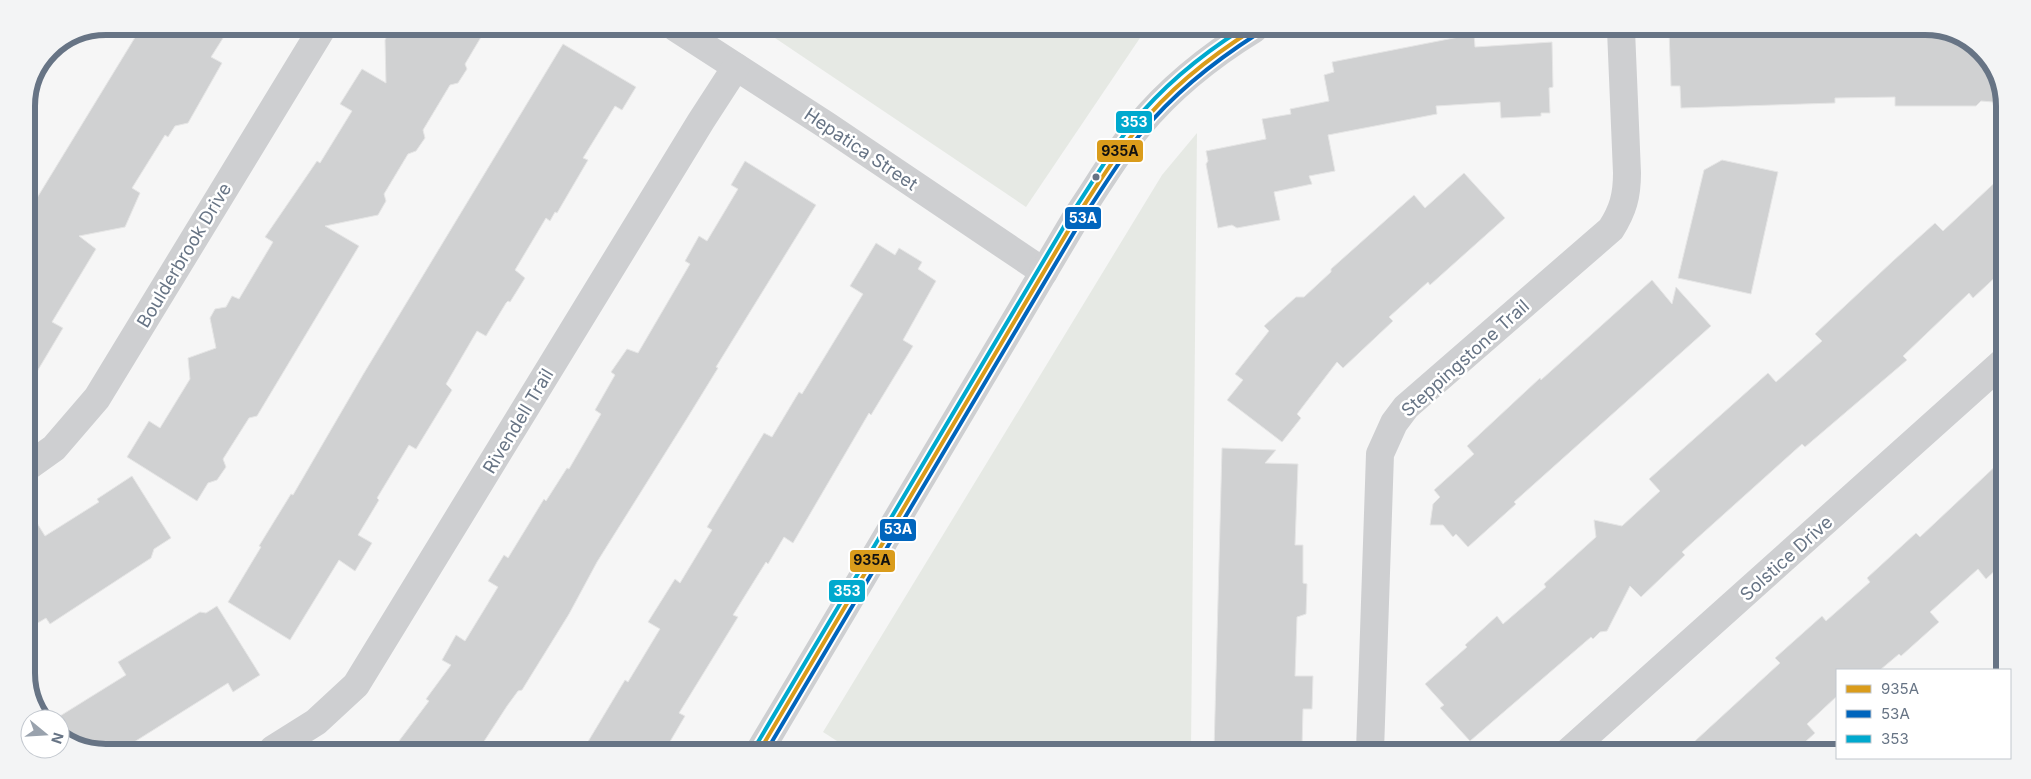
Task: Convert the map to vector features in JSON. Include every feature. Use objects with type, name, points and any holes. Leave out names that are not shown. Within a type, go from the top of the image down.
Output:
[{"type":"street","name":"Boulderbrook Drive","points":[[35,462],[54,448],[97,398],[318,35]]},
{"type":"street","name":"Hepatica Street","points":[[687,35],[1044,272]]},
{"type":"street","points":[[764,744],[1077,216],[1137,128],[1160,102],[1202,64],[1245,35]]},
{"type":"street","name":"Steppingstone Trail","points":[[1370,744],[1380,454],[1394,423],[1406,407],[1611,229],[1622,212],[1627,194],[1627,173],[1621,35]]},
{"type":"street","name":"Rivendell Trail","points":[[282,744],[316,722],[356,685],[736,67]]},
{"type":"street","name":"Solstice Drive","points":[[1577,744],[1996,368]]},
{"type":"shaded area","points":[[770,35],[1142,35],[1026,207]]},
{"type":"shaded area","points":[[1197,133],[1191,744],[842,744],[823,732],[1162,175]]},
{"type":"building","points":[[137,35],[225,35],[211,57],[222,63],[188,123],[175,126],[168,137],[165,135],[132,188],[140,193],[125,227],[79,236],[96,249],[52,322],[63,328],[35,375],[35,201]]},
{"type":"building","points":[[388,35],[482,35],[465,64],[467,69],[458,83],[450,85],[423,130],[425,138],[416,151],[408,154],[384,194],[386,201],[378,215],[325,226],[359,246],[257,416],[249,418],[223,459],[226,467],[217,480],[208,483],[197,501],[127,457],[149,421],[160,428],[190,379],[188,358],[216,348],[210,318],[215,309],[226,307],[232,296],[239,299],[273,242],[265,237],[317,161],[320,163],[352,111],[340,104],[362,69],[386,83],[385,40]]},
{"type":"building","points":[[1469,35],[1474,35],[1475,47],[1552,42],[1553,87],[1549,88],[1550,113],[1541,113],[1541,116],[1501,118],[1500,102],[1436,106],[1437,114],[1328,135],[1335,171],[1309,176],[1312,184],[1274,192],[1280,220],[1237,228],[1232,225],[1218,228],[1206,164],[1208,161],[1206,151],[1266,139],[1262,119],[1291,114],[1290,109],[1329,101],[1324,75],[1334,72],[1332,62]]},
{"type":"building","points":[[1669,35],[1925,35],[1939,36],[1956,42],[1975,56],[1987,70],[1994,88],[1996,102],[1981,101],[1976,106],[1895,106],[1895,97],[1835,98],[1835,103],[1681,108],[1680,86],[1671,86]]},
{"type":"building","points":[[563,44],[636,87],[622,110],[615,106],[583,158],[588,160],[557,213],[555,212],[550,221],[546,218],[515,270],[525,278],[510,302],[506,303],[486,336],[477,331],[446,384],[452,390],[416,449],[409,445],[377,498],[379,500],[358,535],[372,543],[355,571],[339,560],[290,640],[228,602],[261,547],[259,546],[291,494],[293,495],[364,373]]},
{"type":"building","points":[[1722,160],[1778,172],[1751,294],[1678,278],[1704,170]]},
{"type":"building","points":[[745,161],[816,205],[716,367],[718,368],[597,562],[569,614],[522,690],[518,691],[482,744],[397,744],[429,701],[426,699],[451,665],[442,660],[456,635],[465,641],[498,587],[488,581],[504,555],[508,558],[544,499],[546,501],[567,468],[569,469],[601,414],[595,410],[615,375],[611,372],[627,349],[638,353],[690,264],[685,261],[699,236],[707,241],[738,189],[731,185]]},
{"type":"building","points":[[1464,173],[1505,218],[1430,285],[1428,282],[1389,317],[1393,321],[1343,368],[1337,362],[1297,414],[1301,418],[1282,442],[1227,400],[1243,380],[1235,374],[1269,331],[1264,326],[1296,297],[1304,297],[1331,272],[1331,269],[1414,195],[1425,208]]},
{"type":"building","points":[[1996,181],[1996,277],[1973,298],[1969,293],[1903,356],[1907,360],[1805,447],[1802,444],[1694,541],[1682,552],[1685,555],[1641,597],[1630,586],[1607,631],[1600,632],[1593,639],[1591,637],[1470,741],[1440,708],[1444,705],[1425,684],[1467,647],[1465,645],[1497,616],[1503,624],[1546,587],[1544,584],[1596,537],[1594,520],[1622,526],[1660,491],[1649,479],[1768,373],[1776,382],[1822,341],[1815,334],[1935,223],[1943,231]]},
{"type":"building","points":[[876,243],[895,255],[899,248],[922,262],[918,269],[936,281],[903,340],[913,346],[871,415],[869,413],[793,543],[784,537],[733,615],[738,617],[679,713],[685,716],[669,744],[587,744],[625,680],[628,682],[660,629],[648,622],[675,579],[680,583],[712,530],[707,527],[764,433],[772,437],[799,392],[802,394],[863,294],[850,286]]},
{"type":"building","points":[[1652,280],[1672,304],[1676,287],[1711,326],[1514,502],[1516,504],[1468,547],[1456,534],[1453,537],[1443,525],[1430,525],[1433,504],[1440,497],[1434,490],[1474,454],[1467,446],[1540,378],[1541,380]]},
{"type":"building","points":[[1222,448],[1276,450],[1265,463],[1298,464],[1295,545],[1303,545],[1303,583],[1307,584],[1306,614],[1297,617],[1295,676],[1313,676],[1312,709],[1303,709],[1302,744],[1214,744]]},
{"type":"building","points":[[1996,466],[1996,570],[1986,579],[1978,569],[1930,612],[1939,622],[1901,656],[1899,654],[1881,669],[1836,669],[1836,697],[1807,724],[1815,733],[1803,744],[1692,744],[1780,663],[1775,658],[1822,616],[1826,621],[1870,582],[1867,578],[1916,533],[1920,537]]},
{"type":"building","points":[[132,476],[171,538],[154,549],[151,558],[50,624],[46,618],[35,625],[35,520],[45,536],[99,502],[97,499]]},
{"type":"building","points":[[217,606],[260,675],[233,692],[228,683],[131,744],[92,743],[70,734],[70,710],[126,675],[118,662],[200,612],[206,613]]},
{"type":"transit line","name":"353","points":[[757,744],[1072,213],[1109,157],[1132,124],[1156,97],[1197,60],[1233,35]]},
{"type":"transit line","name":"935A","points":[[764,744],[1077,216],[1114,160],[1150,113],[1177,86],[1222,50],[1245,35]]},
{"type":"transit line","name":"53A","points":[[771,744],[1082,219],[1119,163],[1135,141],[1168,103],[1211,66],[1256,35]]}]
